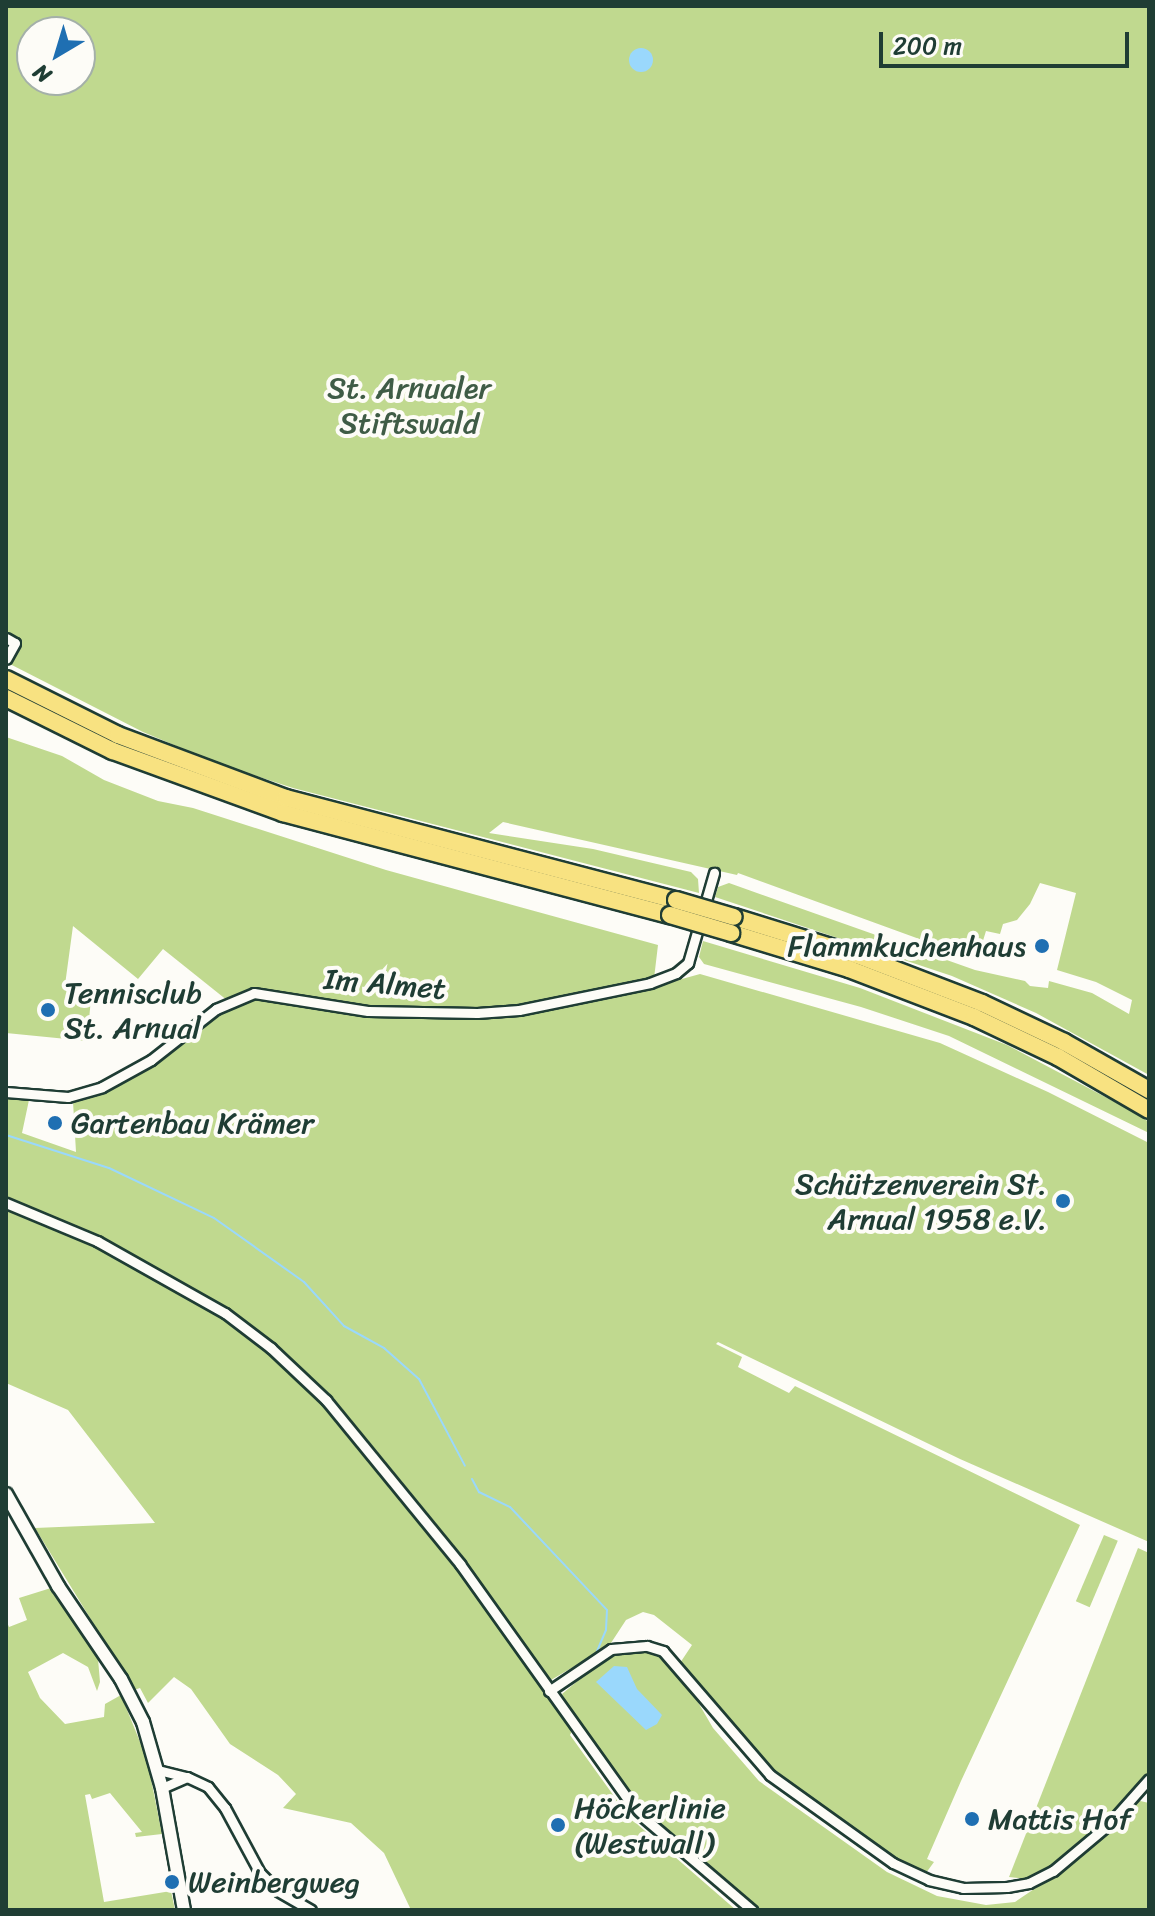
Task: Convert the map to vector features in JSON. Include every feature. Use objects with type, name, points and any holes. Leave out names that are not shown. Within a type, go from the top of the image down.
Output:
[{"type":"highway","points":[[6,679],[118,735],[271,793],[732,925],[857,955],[968,997],[1064,1042],[1149,1090]]},
{"type":"highway","points":[[6,698],[113,751],[260,806],[410,849],[673,908]]},
{"type":"highway","points":[[732,925],[974,1017],[1058,1057],[1149,1110]]},
{"type":"street","points":[[6,638],[15,643],[6,659]]},
{"type":"street","name":"Im Almet","points":[[6,1092],[68,1097],[102,1087],[151,1060],[216,1009],[254,993],[368,1011],[477,1013],[519,1010],[650,983],[676,973],[688,963],[714,873]]},
{"type":"street","points":[[6,1203],[132,1259],[225,1313],[271,1348],[326,1400],[460,1564],[636,1811],[752,1910]]},
{"type":"street","points":[[6,1494],[58,1586],[121,1679],[143,1722],[162,1788],[184,1910]]},
{"type":"street","points":[[549,1691],[611,1649],[647,1646],[663,1651],[770,1775],[893,1863],[929,1880],[963,1888],[1029,1883],[1053,1871],[1109,1824],[1149,1779]]},
{"type":"street","points":[[158,1770],[187,1777],[217,1797],[260,1873],[278,1891],[311,1910]]},
{"type":"street","points":[[162,1788],[187,1777]]},
{"type":"green space","name":"St. Arnualer Stiftswald","points":[[6,6],[1149,6],[1149,1075],[1036,1013],[952,976],[715,897],[718,887],[729,883],[975,970],[1025,981],[1030,986],[1048,988],[1049,981],[1092,993],[1129,1014],[1132,1000],[1096,982],[1057,970],[1076,893],[1040,883],[1030,904],[1017,920],[1003,924],[1000,934],[986,931],[977,960],[738,873],[503,822],[489,833],[593,849],[691,872],[698,879],[699,893],[293,788],[217,763],[143,732],[6,662]]},
{"type":"green space","points":[[6,737],[62,756],[104,780],[158,801],[193,808],[386,870],[658,945],[653,987],[700,974],[940,1043],[1048,1092],[1149,1143],[1149,1542],[960,1459],[718,1342],[716,1344],[742,1357],[738,1367],[789,1393],[795,1386],[1080,1525],[961,1781],[927,1859],[934,1862],[926,1873],[908,1867],[766,1767],[680,1663],[692,1645],[654,1615],[643,1612],[626,1620],[609,1646],[551,1680],[437,1525],[370,1443],[330,1395],[274,1343],[229,1309],[122,1248],[6,1196],[6,1095],[29,1100],[22,1133],[76,1152],[73,1102],[130,1078],[217,1012],[233,1005],[163,949],[138,979],[73,926],[65,985],[92,988],[87,1041],[6,1033]]},
{"type":"green space","points":[[703,941],[860,988],[1007,1045],[1149,1122],[1149,1133],[949,1036],[861,1007],[704,964],[699,957]]},
{"type":"green space","points":[[6,1209],[110,1254],[222,1318],[267,1351],[323,1403],[463,1577],[573,1729],[570,1735],[629,1817],[736,1910],[411,1910],[384,1853],[351,1823],[283,1808],[296,1794],[278,1775],[230,1744],[191,1689],[174,1677],[148,1703],[140,1688],[134,1690],[35,1528],[155,1523],[68,1410],[6,1383]]},
{"type":"green space","points":[[1104,1535],[1118,1541],[1090,1607],[1076,1601]]},
{"type":"green space","points":[[1138,1548],[1149,1553],[1149,1775],[1064,1861],[1028,1879],[1009,1877]]},
{"type":"green space","points":[[51,1588],[98,1659],[100,1682],[97,1691],[88,1667],[63,1653],[28,1672],[40,1698],[65,1724],[104,1717],[105,1704],[121,1695],[147,1759],[162,1834],[136,1837],[135,1833],[142,1832],[110,1793],[92,1799],[90,1794],[85,1795],[104,1902],[171,1891],[175,1910],[6,1910],[6,1620],[9,1627],[27,1620],[19,1598]]},
{"type":"green space","points":[[641,1649],[665,1657],[684,1678],[713,1728],[759,1781],[887,1872],[937,1896],[986,1905],[1015,1902],[1068,1866],[1136,1800],[1149,1803],[1149,1910],[758,1910],[643,1809],[575,1720],[562,1694],[600,1662],[620,1651]]},
{"type":"water","points":[[641,48],[650,51],[653,60],[650,69],[641,72],[632,69],[629,60],[632,51]]},
{"type":"water","points":[[614,1666],[627,1667],[637,1689],[662,1715],[657,1724],[646,1730],[596,1682]]},
{"type":"waterway","points":[[6,1135],[109,1168],[214,1218],[304,1282],[344,1326],[384,1348],[419,1379],[465,1466]]},
{"type":"waterway","points":[[472,1479],[479,1492],[510,1507],[607,1610],[606,1630],[597,1651]]},
{"type":"place","name":"Flammkuchenhaus","points":[[1042,946]]},
{"type":"place","name":"Tennisclub St. Arnual","points":[[48,1010]]},
{"type":"place","name":"Gartenbau Krämer","points":[[55,1123]]},
{"type":"place","name":"Schützenverein St. Arnual 1958 e.V.","points":[[1063,1201]]},
{"type":"place","name":"Mattis Hof","points":[[972,1819]]},
{"type":"place","name":"Höckerlinie (Westwall)","points":[[558,1825]]},
{"type":"place","name":"Weinbergweg","points":[[172,1882]]}]
